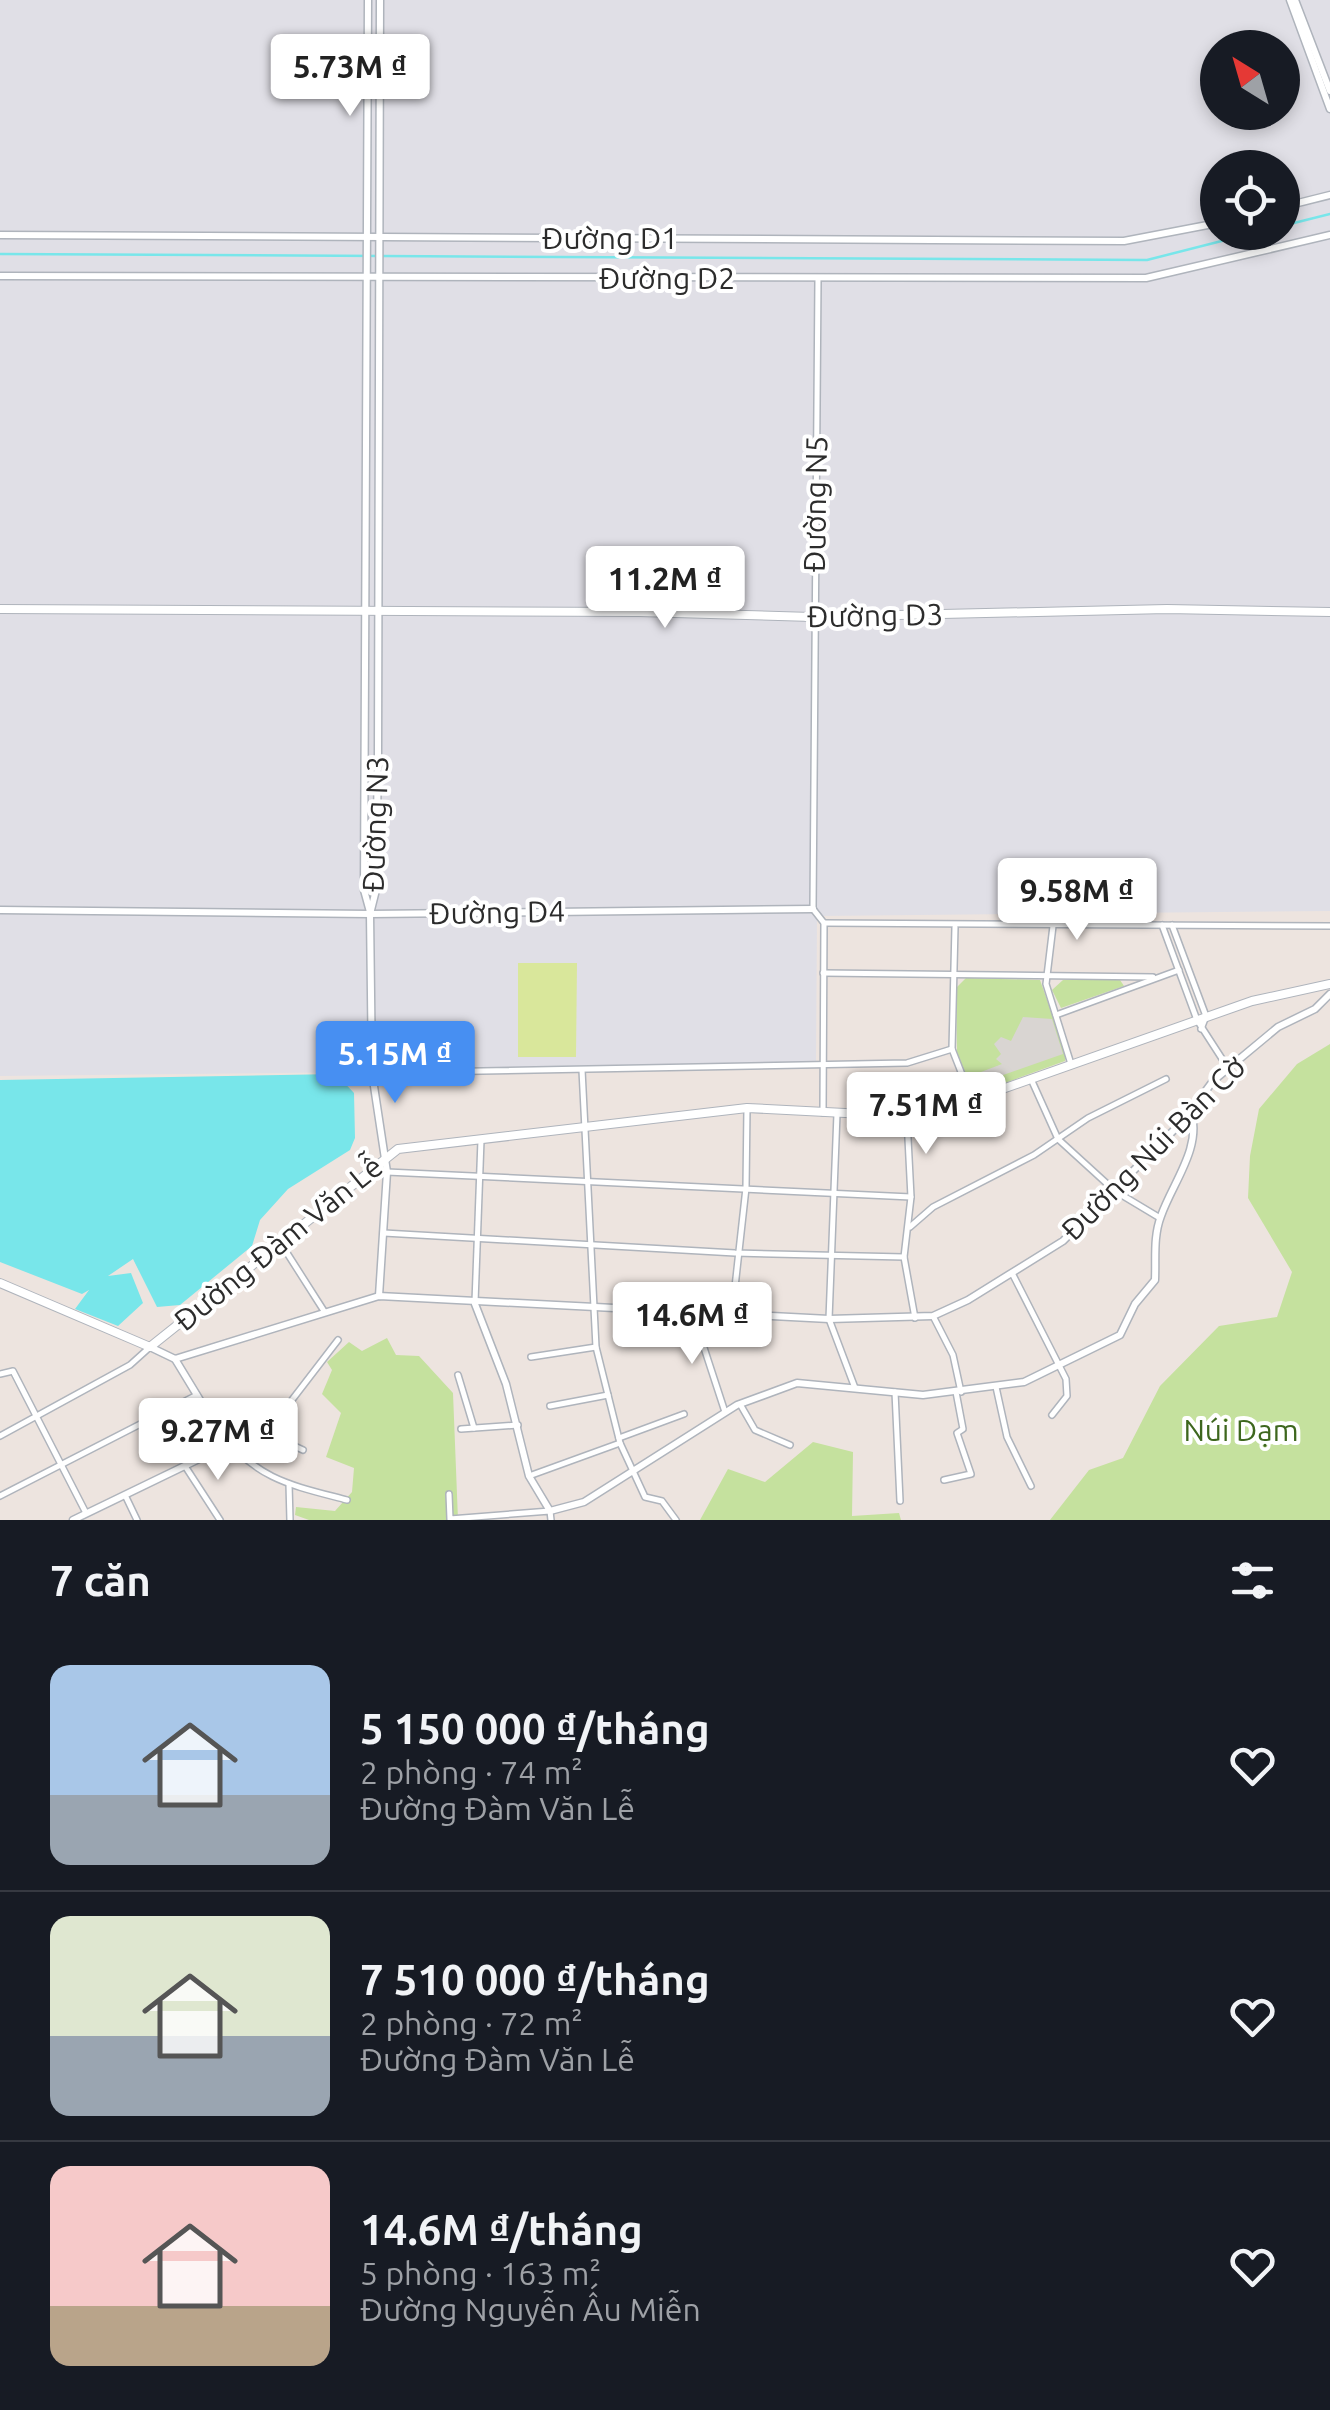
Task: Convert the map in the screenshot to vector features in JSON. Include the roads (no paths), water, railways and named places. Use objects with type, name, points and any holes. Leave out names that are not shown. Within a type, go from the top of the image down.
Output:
[{"type":"main road","name":"Đường D3","points":[[0,609],[812,617],[1167,609],[1330,612]]},
{"type":"main road","name":"Đường Đàm Văn Lễ","points":[[0,1282],[150,1348],[398,1149],[747,1108],[907,1118],[972,1102],[1202,1018],[1330,984]]},
{"type":"street","name":"Đường N3","points":[[368,0],[378,612],[376,890],[370,914]]},
{"type":"street","name":"Đường N3","points":[[372,242],[380,0]]},
{"type":"street","points":[[1292,0],[1330,91]]},
{"type":"street","points":[[1292,0],[1330,109]]},
{"type":"street","points":[[368,56],[380,56]]},
{"type":"street","points":[[1300,202],[1330,195]]},
{"type":"street","name":"Đường D1","points":[[0,235],[372,242],[1124,241],[1200,226]]},
{"type":"street","name":"Đường D2","points":[[0,276],[1146,278],[1330,235]]},
{"type":"street","name":"Đường N3","points":[[370,914],[364,890],[365,445],[372,274]]},
{"type":"street","name":"Đường N5","points":[[813,909],[812,617],[818,279]]},
{"type":"street","points":[[365,445],[377,445]]},
{"type":"street","points":[[813,909],[824,923],[823,1112]]},
{"type":"street","name":"Đường D4","points":[[0,910],[370,914],[813,909]]},
{"type":"street","points":[[370,914],[372,1072],[387,1172],[379,1296]]},
{"type":"street","points":[[824,923],[1330,926]]},
{"type":"street","points":[[1162,925],[1202,1018]]},
{"type":"street","points":[[1172,925],[1202,1018],[1202,1029],[1228,1068]]},
{"type":"street","points":[[955,926],[952,1049],[972,1102]]},
{"type":"street","points":[[1052,926],[1048,977],[1072,1065]]},
{"type":"street","points":[[1056,1015],[1179,970]]},
{"type":"street","points":[[824,973],[1153,978]]},
{"type":"street","name":"Đường Núi Bàn Cờ","points":[[174,1360],[379,1296],[829,1320],[933,1316],[1063,1241],[1191,1112],[1228,1068],[1278,1026],[1316,1008],[1330,994]]},
{"type":"street","points":[[372,1072],[908,1063],[952,1049]]},
{"type":"street","points":[[582,1070],[596,1348],[619,1440],[636,1469],[644,1497],[662,1500],[676,1520]]},
{"type":"street","points":[[910,1227],[933,1207],[1166,1078]]},
{"type":"street","points":[[1031,1079],[1058,1139],[1115,1190],[1160,1218]]},
{"type":"street","points":[[732,1314],[746,1188],[747,1108]]},
{"type":"street","points":[[448,1494],[450,1519],[551,1516],[584,1502],[724,1412],[797,1383],[895,1392],[958,1392],[996,1387],[1060,1368],[1120,1335],[1135,1304],[1155,1280],[1160,1218],[1190,1152],[1196,1128],[1191,1112]]},
{"type":"street","points":[[838,1114],[838,1193],[829,1320],[855,1388]]},
{"type":"street","points":[[907,1118],[911,1197],[904,1257],[916,1318]]},
{"type":"street","points":[[481,1140],[475,1304],[518,1425],[529,1476],[551,1516]]},
{"type":"street","points":[[387,1172],[479,1180],[911,1197]]},
{"type":"street","points":[[384,1233],[736,1253],[904,1257]]},
{"type":"street","points":[[279,1241],[324,1311]]},
{"type":"street","points":[[1012,1273],[1060,1368],[1068,1396],[1052,1415]]},
{"type":"street","points":[[692,1312],[724,1412]]},
{"type":"street","points":[[933,1316],[953,1355],[963,1430],[957,1432],[971,1474],[944,1480]]},
{"type":"street","points":[[227,1442],[285,1408],[338,1340]]},
{"type":"street","points":[[0,1436],[130,1364],[150,1348],[174,1360],[227,1442],[266,1477],[347,1500]]},
{"type":"street","points":[[531,1356],[596,1348]]},
{"type":"street","points":[[0,1374],[13,1371],[38,1415],[62,1465],[80,1517],[210,1453],[220,1433]]},
{"type":"street","points":[[458,1375],[474,1428]]},
{"type":"street","points":[[996,1387],[1007,1437],[1031,1486]]},
{"type":"street","points":[[895,1392],[900,1501]]},
{"type":"street","points":[[0,1496],[198,1395]]},
{"type":"street","points":[[550,1406],[608,1395]]},
{"type":"street","points":[[740,1404],[755,1430],[790,1445]]},
{"type":"street","points":[[529,1476],[684,1414]]},
{"type":"street","points":[[264,1422],[277,1438],[303,1450]]},
{"type":"street","points":[[461,1429],[518,1425]]},
{"type":"street","points":[[185,1466],[220,1520]]},
{"type":"street","points":[[289,1484],[290,1520]]},
{"type":"street","points":[[125,1495],[137,1520]]},
{"type":"water","points":[[336,1074],[354,1093],[355,1138],[350,1150],[288,1189],[260,1220],[252,1246],[180,1305],[157,1307],[133,1259],[108,1276],[131,1273],[143,1303],[118,1326],[75,1309],[89,1290],[82,1294],[0,1262],[0,1080]]},
{"type":"waterway","points":[[1300,222],[1330,214]]},
{"type":"waterway","points":[[0,254],[1147,260],[1200,247]]},
{"type":"park label","name":"Núi Dạm","points":[[1241,1430]]}]
